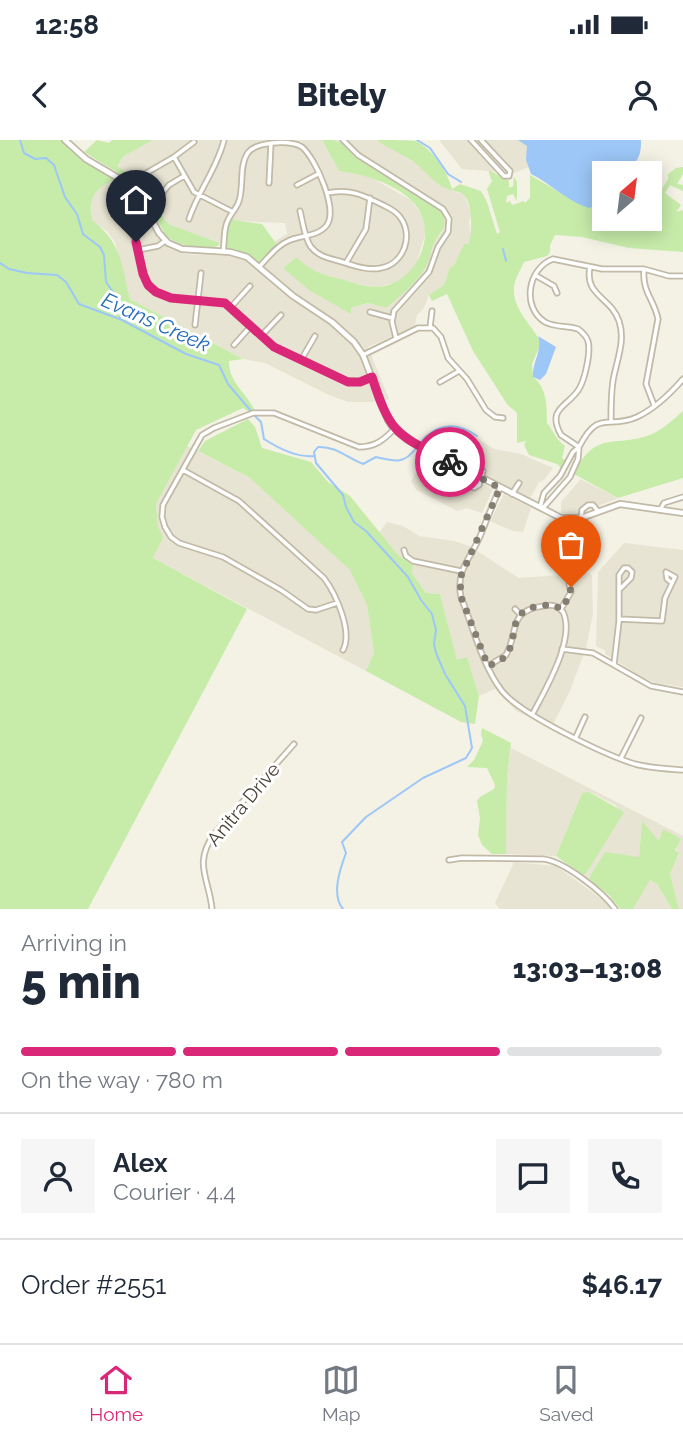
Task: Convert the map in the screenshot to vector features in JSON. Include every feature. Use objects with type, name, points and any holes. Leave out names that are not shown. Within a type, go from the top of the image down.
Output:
[{"type":"street","points":[[65,140],[86,159],[129,183],[139,193],[166,241],[186,249],[243,255],[260,266],[293,296],[332,322],[363,355],[383,411],[394,429],[408,440],[561,518],[580,518],[620,504],[683,513]]},
{"type":"street","points":[[189,219],[210,178],[224,140]]},
{"type":"street","points":[[343,140],[366,160],[443,209],[449,219],[448,232],[438,247],[429,272],[397,307],[392,318],[396,338]]},
{"type":"street","points":[[471,140],[504,176],[509,176],[510,171],[481,140]]},
{"type":"street","points":[[129,183],[194,142]]},
{"type":"street","points":[[223,251],[226,227],[240,197],[244,160],[249,151],[261,142],[292,142],[305,151],[327,193],[331,208],[329,222],[320,232],[282,244],[260,266]]},
{"type":"street","points":[[269,183],[271,143]]},
{"type":"street","points":[[174,157],[191,190],[233,212]]},
{"type":"street","points":[[297,185],[318,174]]},
{"type":"street","points":[[164,191],[169,184],[184,176]]},
{"type":"street","points":[[300,211],[306,235],[319,255],[368,269],[393,263],[404,249],[406,231],[400,217],[370,198],[348,190],[327,193]]},
{"type":"street","points":[[346,263],[366,229],[370,198]]},
{"type":"street","points":[[116,208],[121,210],[138,250],[143,274],[152,289],[166,297],[219,302],[231,307],[274,347],[348,382],[360,382],[372,377]]},
{"type":"street","points":[[138,250],[158,246],[166,241]]},
{"type":"street","points":[[579,447],[561,435],[556,417],[562,404],[579,388],[588,343],[578,328],[551,324],[535,312],[530,291],[535,275],[544,263],[553,259],[614,270],[644,270],[669,276],[683,276]]},
{"type":"street","points":[[590,266],[591,286],[613,308],[621,332],[611,394],[611,420]]},
{"type":"street","points":[[644,270],[645,290],[656,308],[658,318],[647,379],[654,405]]},
{"type":"street","points":[[195,325],[201,272]]},
{"type":"street","points":[[535,275],[554,285],[557,293]]},
{"type":"street","points":[[231,307],[250,286]]},
{"type":"street","points":[[430,327],[432,311]]},
{"type":"street","points":[[370,312],[392,318]]},
{"type":"street","points":[[261,336],[281,315]]},
{"type":"street","points":[[234,345],[251,326]]},
{"type":"street","points":[[363,355],[418,328],[430,327],[439,334],[449,358],[486,410],[503,418]]},
{"type":"street","points":[[301,360],[315,336]]},
{"type":"street","points":[[440,382],[460,370]]},
{"type":"street","points":[[541,509],[542,496],[564,470],[575,449],[592,428],[611,420],[634,418],[671,395],[683,379]]},
{"type":"street","points":[[337,603],[316,610],[308,609],[281,590],[223,557],[175,541],[167,532],[162,513],[163,505],[202,435],[258,412],[278,414],[359,447],[380,442],[394,429]]},
{"type":"street","points":[[541,509],[571,473],[578,459],[579,447]]},
{"type":"street","points":[[445,459],[450,450]]},
{"type":"street","points":[[433,453],[431,465],[474,488],[479,485],[483,471]]},
{"type":"street","points":[[183,470],[244,505],[320,574],[328,583],[337,603],[348,637],[343,650]]},
{"type":"street","points":[[564,470],[571,473]]},
{"type":"street","points":[[512,494],[519,483]]},
{"type":"street","points":[[552,484],[558,489]]},
{"type":"street","points":[[500,488],[481,536],[461,571],[459,584],[461,597],[496,683],[507,697],[532,715],[621,758],[650,767],[683,770]]},
{"type":"street","points":[[660,510],[663,503],[683,497]]},
{"type":"street","points":[[580,518],[585,506],[593,505],[598,511]]},
{"type":"street","points":[[404,550],[406,556],[413,561],[461,571]]},
{"type":"street","points":[[614,664],[619,575],[624,568],[628,568],[632,572],[631,579],[620,589]]},
{"type":"street","points":[[618,619],[662,621],[672,583]]},
{"type":"street","points":[[561,609],[571,592],[569,584]]},
{"type":"street","points":[[488,666],[502,659],[508,651],[515,624],[521,615],[529,609],[547,605],[561,609],[566,619],[555,673],[532,715]]},
{"type":"street","points":[[515,609],[521,615]]},
{"type":"street","points":[[561,649],[593,653],[651,686],[683,692]]},
{"type":"street","points":[[606,659],[615,651]]},
{"type":"street","points":[[576,737],[585,718]]},
{"type":"street","points":[[621,758],[640,718]]},
{"type":"street","name":"Anitra Drive","points":[[212,909],[203,873],[205,849],[214,834],[294,744]]},
{"type":"street","points":[[450,860],[543,859],[555,862],[604,896],[615,909]]},
{"type":"shaded area","points":[[153,140],[322,140],[339,171],[372,178],[412,201],[422,216],[426,231],[416,265],[402,281],[373,288],[320,274],[306,267],[297,257],[283,268],[351,313],[351,308],[369,303],[386,308],[432,250],[434,242],[443,231],[386,174],[366,164],[333,140],[377,140],[415,163],[445,188],[465,195],[471,214],[471,239],[454,266],[450,267],[444,285],[429,295],[424,308],[417,315],[415,326],[368,347],[389,399],[348,402],[329,395],[265,363],[243,359],[130,299],[115,242],[107,231],[91,220],[91,199],[99,187],[112,181],[133,190],[158,238],[170,249],[185,254],[232,256],[230,252],[278,246],[274,242],[287,234],[285,223],[234,221],[224,244],[170,226],[144,178],[137,183],[117,166],[124,156]]},
{"type":"shaded area","points":[[439,140],[555,140],[548,159],[514,173],[462,169]]},
{"type":"shaded area","points":[[451,428],[466,431],[494,449],[521,454],[553,468],[544,480],[539,482],[530,498],[424,442],[432,435]]},
{"type":"shaded area","points":[[187,446],[250,478],[351,569],[367,604],[374,653],[366,671],[153,558],[163,538],[158,526],[156,504]]},
{"type":"shaded area","points":[[427,454],[493,489],[482,513],[467,508],[457,511],[417,490],[411,481]]},
{"type":"shaded area","points":[[581,479],[618,498],[578,514],[561,513],[561,502]]},
{"type":"shaded area","points":[[504,494],[531,508],[523,532],[513,531],[490,521]]},
{"type":"shaded area","points":[[387,522],[403,526],[419,536],[469,546],[519,578],[589,573],[592,575],[593,614],[586,648],[569,693],[551,728],[516,711],[495,689],[479,696],[467,658],[457,661],[440,594],[426,593],[412,573],[413,565],[398,555],[379,533]]},
{"type":"shaded area","points":[[624,543],[683,550],[683,687],[656,683],[642,677],[596,646],[598,572]]},
{"type":"shaded area","points":[[511,748],[683,836],[683,909],[679,909],[670,874],[679,854],[664,830],[659,842],[642,822],[639,857],[590,876],[590,880],[583,875],[587,874],[617,806],[592,793],[582,793],[556,856],[506,854],[507,778]]},
{"type":"shaded area","points":[[514,862],[556,866],[606,902],[611,909],[500,909],[495,903]]},
{"type":"shaded area","points":[[649,880],[657,884],[672,909],[633,909]]},
{"type":"green space","points":[[0,140],[61,140],[91,165],[133,190],[112,181],[96,192],[91,207],[92,220],[109,237],[119,255],[130,299],[243,359],[229,361],[229,368],[234,381],[254,409],[249,412],[243,408],[196,430],[156,504],[158,526],[163,538],[153,558],[247,609],[88,909],[0,909]]},
{"type":"green space","points":[[97,140],[109,143],[112,140],[153,140],[124,156],[117,166],[128,174],[123,176],[84,152]]},
{"type":"green space","points":[[322,140],[341,143],[355,157],[386,174],[441,211],[443,216],[444,227],[435,241],[425,268],[412,285],[386,308],[368,303],[351,308],[351,314],[309,290],[283,268],[297,257],[318,272],[375,287],[390,285],[402,278],[413,268],[420,255],[425,227],[421,213],[412,201],[378,180],[339,171]]},
{"type":"green space","points":[[377,140],[416,141],[428,149],[438,162],[452,189],[460,184],[481,191],[497,234],[500,232],[487,189],[492,181],[489,170],[509,181],[509,188],[513,186],[514,177],[517,182],[517,201],[513,194],[507,196],[506,203],[525,203],[530,198],[530,175],[583,206],[592,205],[592,231],[662,231],[662,189],[668,174],[683,167],[683,174],[677,184],[683,185],[683,191],[670,185],[665,193],[681,205],[676,212],[683,210],[683,252],[629,248],[582,237],[555,235],[547,256],[524,262],[516,278],[516,303],[541,343],[532,364],[533,377],[544,392],[547,423],[565,446],[562,458],[566,461],[562,469],[557,464],[529,455],[524,445],[526,441],[517,443],[517,413],[507,404],[473,351],[447,294],[432,301],[429,295],[444,285],[450,267],[454,266],[464,244],[468,244],[471,220],[465,196],[441,186],[415,163]]},
{"type":"green space","points":[[145,178],[164,219],[170,225],[220,243],[218,246],[190,246],[166,236],[137,183]]},
{"type":"green space","points":[[229,218],[262,224],[278,246],[260,266],[251,259],[223,251]]},
{"type":"green space","points":[[683,411],[683,478],[618,498],[574,474],[590,450],[608,442],[652,434]]},
{"type":"green space","points":[[248,419],[255,427],[262,448],[311,462],[328,482],[350,496],[398,555],[413,565],[412,573],[426,593],[440,594],[457,660],[467,657],[479,696],[475,724],[461,722],[366,671],[374,653],[367,605],[350,570],[250,478],[198,451],[205,441]]},
{"type":"green space","points":[[482,728],[511,743],[507,778],[506,854],[492,854],[482,845],[478,835],[480,818],[477,801],[494,789],[495,785],[487,768],[467,767],[474,760],[483,741]]},
{"type":"green space","points":[[589,792],[624,812],[583,875],[556,856],[582,793]]},
{"type":"green space","points":[[642,821],[659,841],[663,829],[681,839],[675,850],[679,853],[670,874],[679,909],[672,909],[657,884],[650,880],[633,909],[620,909],[609,895],[590,880],[605,852],[639,857]]},
{"type":"water","points":[[518,140],[641,140],[636,161],[592,161],[592,207],[589,208],[531,174],[526,160],[527,146]]},
{"type":"water","points":[[538,336],[556,347],[546,374],[540,380],[533,377],[539,346]]},
{"type":"waterway","points":[[20,140],[24,153],[35,159],[46,158],[54,165],[65,197],[77,214],[83,234],[100,247],[104,255],[106,282],[120,302],[120,318]]},
{"type":"waterway","points":[[417,140],[430,148],[448,174],[461,182]]},
{"type":"waterway","points":[[503,249],[506,261]]},
{"type":"waterway","name":"Evans Creek","points":[[0,263],[9,269],[27,273],[57,275],[66,282],[79,304],[122,320],[186,354],[219,365],[228,384],[251,411]]},
{"type":"waterway","name":"Evans Creek","points":[[255,416],[261,422],[264,439],[294,454],[314,456]]},
{"type":"waterway","points":[[420,443],[433,431],[447,426],[462,428],[477,436]]},
{"type":"waterway","points":[[343,909],[339,903],[337,889],[346,853],[342,842],[366,817],[423,778],[466,758],[472,748],[465,706],[445,674],[436,653],[436,630],[432,614],[408,577],[366,531],[354,522],[343,495],[316,463],[314,452],[318,447],[330,448],[363,464],[376,457],[403,459],[416,448]]},
{"type":"way so far","points":[[450,462],[500,488],[481,536],[461,571],[459,584],[461,597],[488,666],[502,659],[508,651],[513,628],[521,615],[534,607],[547,605],[561,609],[567,602],[571,587]]},
{"type":"route","points":[[136,242],[143,274],[148,285],[156,292],[171,298],[225,303],[277,349],[348,382],[365,381],[372,377],[383,411],[394,429],[408,440],[450,462]]}]
